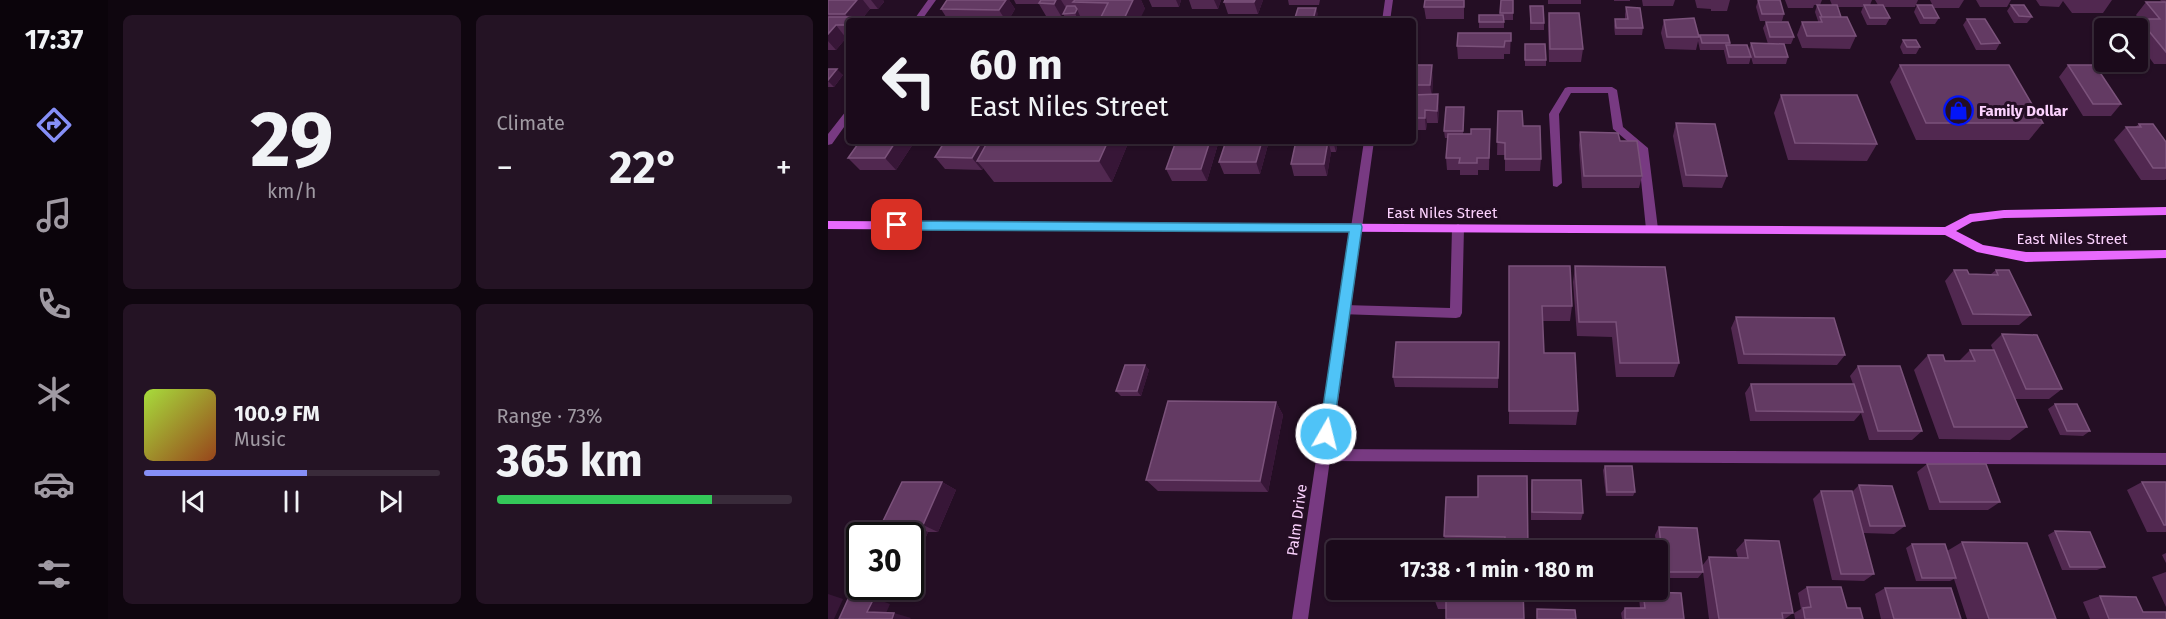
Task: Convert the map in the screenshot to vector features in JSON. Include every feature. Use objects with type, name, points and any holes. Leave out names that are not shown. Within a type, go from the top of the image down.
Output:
[{"type":"main road","name":"East Niles Street","points":[[1947,231],[1970,218],[2004,214],[2166,211]]},
{"type":"main road","name":"East Niles Street","points":[[828,225],[1947,231],[1980,249],[2026,257],[2166,254]]},
{"type":"street","points":[[919,18],[932,0]]},
{"type":"street","points":[[1386,18],[1389,0]]},
{"type":"street","points":[[1557,183],[1554,114],[1568,90],[1612,90],[1618,129],[1643,148],[1652,229]]},
{"type":"street","points":[[828,141],[846,117]]},
{"type":"street","name":"Palm Drive","points":[[1300,619],[1369,144]]},
{"type":"street","points":[[1344,310],[1456,313],[1458,228]]},
{"type":"street","points":[[1323,455],[2166,459]]},
{"type":"building","points":[[828,0],[857,0],[845,14],[828,14]]},
{"type":"building","points":[[947,0],[1006,0],[999,10],[941,9]]},
{"type":"building","points":[[1041,0],[1056,0],[1054,4],[1039,3]]},
{"type":"building","points":[[1075,0],[1133,0],[1124,18],[1100,18],[1108,3],[1073,2]]},
{"type":"building","points":[[1225,0],[1255,0],[1254,2],[1224,2]]},
{"type":"building","points":[[1425,0],[1464,0],[1464,7],[1424,7]]},
{"type":"building","points":[[1501,0],[1513,0],[1513,13],[1500,13]]},
{"type":"building","points":[[1758,0],[1780,0],[1784,14],[1762,14]]},
{"type":"building","points":[[2146,2],[2166,2],[2166,52],[2148,30],[2148,19],[2160,19]]},
{"type":"building","points":[[1817,5],[1837,5],[1841,17],[1822,17]]},
{"type":"building","points":[[1864,5],[1883,5],[1890,18],[1870,18]]},
{"type":"building","points":[[1917,5],[1932,5],[1939,18],[1924,18]]},
{"type":"building","points":[[2011,5],[2024,5],[2032,17],[2019,16]]},
{"type":"building","points":[[1067,6],[1075,6],[1077,9],[1075,13],[1063,14]]},
{"type":"building","points":[[1530,6],[1543,6],[1544,23],[1531,23]]},
{"type":"building","points":[[1626,7],[1640,8],[1643,28],[1616,28],[1615,19],[1628,19]]},
{"type":"building","points":[[1298,8],[1316,8],[1314,18],[1295,18]]},
{"type":"building","points":[[1549,13],[1579,13],[1583,49],[1550,49]]},
{"type":"building","points":[[1479,15],[1503,15],[1504,22],[1479,22]]},
{"type":"building","points":[[828,17],[852,17],[846,18],[846,25],[836,25],[828,34]]},
{"type":"building","points":[[1820,17],[1847,17],[1856,36],[1807,36],[1802,22],[1822,22]]},
{"type":"building","points":[[1694,18],[1699,37],[1667,37],[1664,20]]},
{"type":"building","points":[[1967,19],[1985,19],[2000,43],[1981,44]]},
{"type":"building","points":[[1766,22],[1788,22],[1794,37],[1770,37]]},
{"type":"building","points":[[1458,33],[1511,33],[1511,41],[1505,41],[1504,47],[1457,46]]},
{"type":"building","points":[[1700,35],[1728,35],[1730,43],[1702,43]]},
{"type":"building","points":[[1903,40],[1916,40],[1920,47],[1907,47]]},
{"type":"building","points":[[1751,43],[1784,44],[1788,57],[1755,57]]},
{"type":"building","points":[[1525,44],[1545,44],[1546,60],[1525,60]]},
{"type":"building","points":[[1726,45],[1747,45],[1751,57],[1729,57]]},
{"type":"building","points":[[1416,65],[1432,65],[1430,85],[1416,85]]},
{"type":"building","points":[[1900,65],[2009,65],[2043,123],[1926,123]]},
{"type":"building","points":[[2068,65],[2094,65],[2094,72],[2100,72],[2121,104],[2093,104]]},
{"type":"building","points":[[828,69],[837,69],[828,80]]},
{"type":"building","points":[[1438,94],[1437,111],[1425,110],[1425,118],[1416,118],[1416,95]]},
{"type":"building","points":[[1781,95],[1857,95],[1877,144],[1795,143]]},
{"type":"building","points":[[1446,107],[1464,107],[1463,131],[1444,131]]},
{"type":"building","points":[[1498,111],[1522,111],[1523,126],[1540,126],[1541,159],[1505,159],[1505,143],[1497,142]]},
{"type":"building","points":[[1676,123],[1715,124],[1727,176],[1686,175]]},
{"type":"building","points":[[2139,124],[2153,124],[2166,142],[2166,168],[2153,168],[2126,127],[2141,127]]},
{"type":"building","points":[[1471,129],[1490,129],[1489,158],[1477,158],[1477,163],[1459,163],[1460,158],[1446,158],[1448,134],[1471,134]]},
{"type":"building","points":[[1580,132],[1618,133],[1620,141],[1637,141],[1642,176],[1584,176]]},
{"type":"building","points":[[858,144],[894,144],[885,158],[848,158]]},
{"type":"building","points":[[943,144],[980,144],[972,158],[935,157]]},
{"type":"building","points":[[986,144],[1107,144],[1099,161],[977,161]]},
{"type":"building","points":[[1175,144],[1209,144],[1201,169],[1166,169]]},
{"type":"building","points":[[1225,144],[1261,144],[1256,162],[1219,162]]},
{"type":"building","points":[[1295,144],[1327,144],[1324,164],[1291,164]]},
{"type":"building","points":[[1509,266],[1570,266],[1572,306],[1542,306],[1544,353],[1575,353],[1578,411],[1509,411]]},
{"type":"building","points":[[1575,266],[1665,267],[1679,363],[1620,363],[1616,322],[1579,322]]},
{"type":"building","points":[[1954,270],[1967,270],[1969,274],[1998,275],[1996,270],[2009,270],[2031,315],[1973,314]]},
{"type":"building","points":[[1736,317],[1834,318],[1845,355],[1744,354]]},
{"type":"building","points":[[2002,334],[2037,335],[2062,389],[2026,389]]},
{"type":"building","points":[[1396,342],[1499,342],[1498,378],[1393,377]]},
{"type":"building","points":[[1970,350],[1994,350],[2027,427],[1954,427],[1928,355],[1943,355],[1945,361],[1975,361]]},
{"type":"building","points":[[1125,365],[1145,365],[1137,391],[1116,391]]},
{"type":"building","points":[[1858,366],[1900,366],[1922,431],[1878,431]]},
{"type":"building","points":[[1751,384],[1854,384],[1863,412],[1756,411]]},
{"type":"building","points":[[1168,401],[1276,402],[1260,481],[1146,480]]},
{"type":"building","points":[[2055,404],[2077,404],[2090,431],[2067,431]]},
{"type":"building","points":[[1927,464],[1986,464],[2000,502],[1940,502]]},
{"type":"building","points":[[1605,466],[1632,466],[1635,492],[1607,492]]},
{"type":"building","points":[[1478,476],[1527,476],[1528,540],[1505,540],[1505,537],[1444,536],[1446,497],[1478,497]]},
{"type":"building","points":[[1532,480],[1581,480],[1583,513],[1532,512]]},
{"type":"building","points":[[902,482],[942,482],[924,523],[882,522]]},
{"type":"building","points":[[2142,482],[2166,482],[2166,525],[2164,525]]},
{"type":"building","points":[[1859,485],[1892,486],[1905,526],[1870,526]]},
{"type":"building","points":[[1821,491],[1852,491],[1874,574],[1841,574]]},
{"type":"building","points":[[1659,527],[1697,528],[1703,572],[1668,572],[1668,540],[1660,540]]},
{"type":"building","points":[[2055,531],[2090,532],[2105,567],[2070,567]]},
{"type":"building","points":[[1745,540],[1779,541],[1793,613],[1782,613],[1783,619],[1719,619],[1709,557],[1748,558]]},
{"type":"building","points":[[1962,542],[2027,543],[2056,619],[1989,619]]},
{"type":"building","points":[[1912,544],[1945,544],[1956,578],[1922,578]]},
{"type":"building","points":[[1807,587],[1841,587],[1847,608],[1860,608],[1863,619],[1805,619],[1803,608],[1811,607]]},
{"type":"building","points":[[1885,588],[1951,588],[1961,619],[1894,619]]},
{"type":"building","points":[[1668,593],[1681,593],[1684,619],[1625,619],[1625,608],[1645,608],[1644,600],[1668,600]]},
{"type":"building","points":[[2100,596],[2136,597],[2143,612],[2166,612],[2166,619],[2109,619]]},
{"type":"building","points":[[848,600],[873,600],[867,612],[894,613],[892,619],[839,619]]},
{"type":"building","points":[[1523,600],[1524,619],[1446,619],[1446,601],[1435,601]]},
{"type":"building","points":[[1537,609],[1575,610],[1576,619],[1537,619]]},
{"type":"place","name":"Family Dollar","points":[[1958,111]]},
{"type":"route","points":[[897,225],[1356,227],[1326,434]]}]
